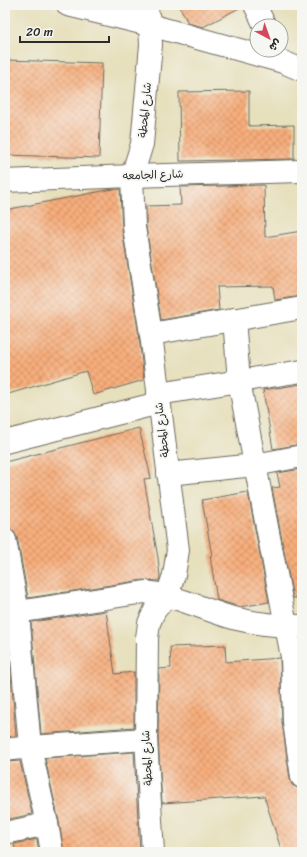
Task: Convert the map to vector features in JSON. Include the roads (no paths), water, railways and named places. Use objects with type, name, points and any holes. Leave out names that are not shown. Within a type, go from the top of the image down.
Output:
[{"type":"street","points":[[68,5],[148,15],[287,61]]},
{"type":"street","points":[[255,5],[261,18]]},
{"type":"street","name":"شارع المحطة","points":[[148,15],[150,45],[142,144],[132,176],[134,227],[159,398],[178,550],[174,576],[167,596],[155,610],[149,623],[147,638],[146,739],[152,852]]},
{"type":"street","name":"شارع الجامعه","points":[[5,181],[302,172]]},
{"type":"street","points":[[150,334],[302,308]]},
{"type":"street","points":[[234,320],[239,380],[255,465],[294,626],[292,656],[294,722],[302,777]]},
{"type":"street","points":[[5,442],[159,398],[239,380],[302,372]]},
{"type":"street","points":[[168,474],[255,465],[302,456]]},
{"type":"street","points":[[5,540],[12,613],[30,747],[52,852]]},
{"type":"street","points":[[12,613],[145,592],[167,596],[234,618],[294,626]]},
{"type":"street","points":[[5,750],[146,739]]},
{"type":"street","points":[[5,833],[47,824]]}]
